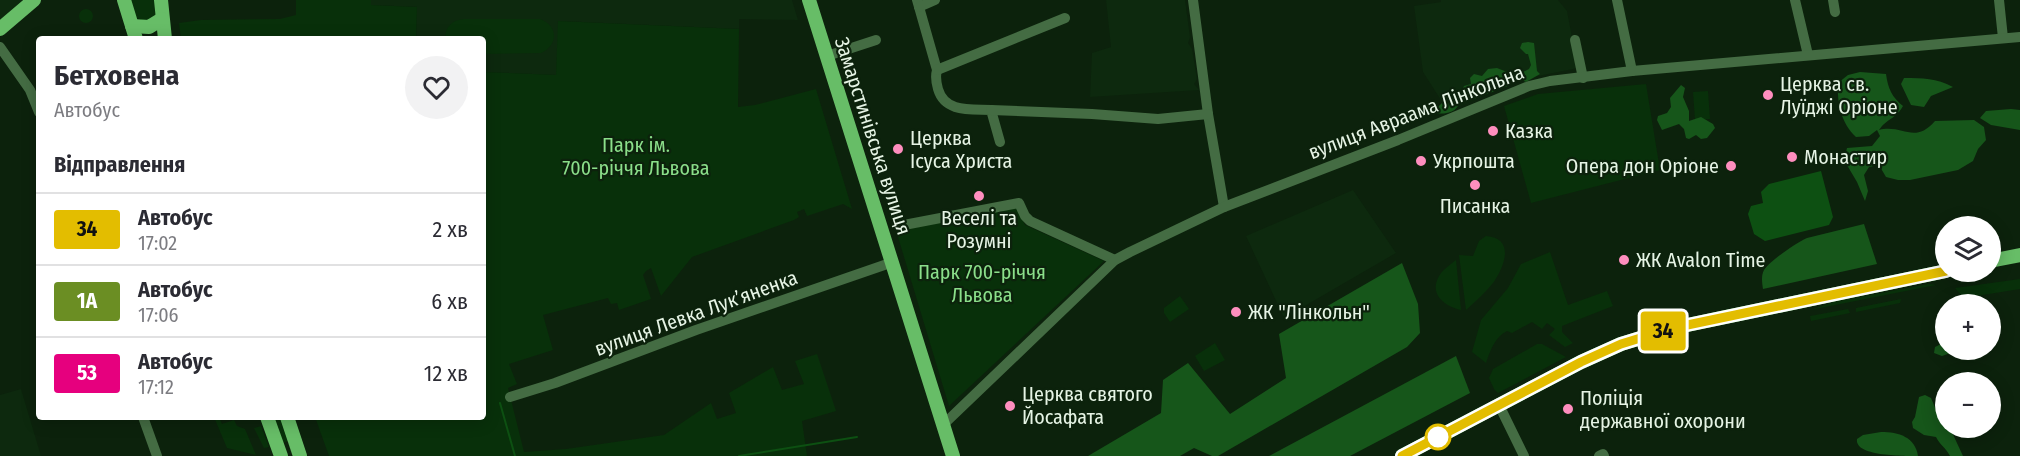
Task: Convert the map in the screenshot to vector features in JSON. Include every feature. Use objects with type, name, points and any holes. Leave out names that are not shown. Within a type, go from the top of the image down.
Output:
[{"type":"main road","points":[[0,29],[34,0]]},
{"type":"main road","points":[[124,0],[134,32],[162,19]]},
{"type":"main road","points":[[161,0],[165,36]]},
{"type":"main road","name":"Замарстинівська вулиця","points":[[809,0],[884,229],[953,456]]},
{"type":"main road","points":[[2001,259],[2020,255]]},
{"type":"main road","points":[[1402,456],[1621,344],[1673,328],[1935,273]]},
{"type":"main road","points":[[268,420],[281,456]]},
{"type":"main road","points":[[288,420],[300,456]]},
{"type":"street","points":[[935,0],[918,3],[937,70],[935,75],[939,92],[945,103],[953,107],[1158,119],[1208,114]]},
{"type":"street","points":[[1193,0],[1208,114],[1224,207]]},
{"type":"street","points":[[1617,0],[1632,71]]},
{"type":"street","points":[[1795,0],[1808,55]]},
{"type":"street","points":[[1833,0],[1834,12]]},
{"type":"street","points":[[1999,0],[2004,38]]},
{"type":"street","points":[[937,70],[1065,18]]},
{"type":"street","name":"вулиця Авраама Лінкольна","points":[[944,424],[1115,260],[1224,207],[1398,140],[1529,86],[1550,81],[1632,71],[2020,37]]},
{"type":"street","points":[[827,56],[876,40]]},
{"type":"street","points":[[1575,40],[1582,78]]},
{"type":"street","points":[[0,47],[30,90],[36,105]]},
{"type":"street","points":[[991,110],[1000,141]]},
{"type":"street","points":[[904,225],[1019,203],[1025,216],[1030,220],[1115,260]]},
{"type":"street","name":"вулиця Левка Лукʼяненка","points":[[510,397],[893,262]]},
{"type":"street","points":[[1499,405],[1524,456]]},
{"type":"street","points":[[144,420],[157,456]]},
{"type":"shaded area","points":[[0,0],[30,0],[0,27]]},
{"type":"shaded area","points":[[371,0],[792,0],[798,20],[739,19],[739,29],[559,21],[556,75],[486,72],[486,36],[416,36],[417,7],[371,5]]},
{"type":"shaded area","points":[[1106,0],[1185,0],[1190,37],[1188,43],[1192,49],[1197,79],[1194,84],[1199,90],[1090,97],[1092,53],[1111,47]]},
{"type":"shaded area","points":[[1441,0],[1558,0],[1567,11],[1578,68],[1518,80],[1448,111],[1423,72],[1414,6],[1441,2]]},
{"type":"shaded area","points":[[1522,43],[1534,43],[1537,71],[1540,74],[1526,82],[1521,73],[1529,69],[1531,65],[1528,54],[1520,48]]},
{"type":"shaded area","points":[[1497,68],[1507,72],[1510,81],[1508,86],[1471,100],[1462,90],[1464,86],[1471,84],[1470,78],[1474,74],[1482,76],[1488,69]]},
{"type":"shaded area","points":[[1860,72],[1886,74],[1891,92],[1903,106],[1879,130],[1895,129],[1914,133],[1928,128],[1935,121],[1974,120],[1984,127],[1986,140],[1978,149],[1973,161],[1958,170],[1910,180],[1886,177],[1879,165],[1869,167],[1864,175],[1868,191],[1865,201],[1844,160],[1847,148],[1872,146],[1880,136],[1877,130],[1869,136],[1856,137],[1841,112],[1838,90],[1838,83],[1848,75]]},
{"type":"shaded area","points":[[1904,78],[1929,79],[1953,87],[1931,96],[1924,107],[1911,105],[1901,84]]},
{"type":"shaded area","points":[[1681,85],[1685,88],[1683,97],[1689,111],[1689,121],[1701,117],[1713,124],[1715,128],[1707,138],[1701,139],[1696,135],[1689,139],[1686,138],[1684,129],[1679,124],[1662,130],[1657,120],[1658,116],[1667,113],[1671,107],[1670,98]]},
{"type":"shaded area","points":[[1445,100],[1454,100],[1458,106],[1447,113],[1433,112]]},
{"type":"shaded area","points":[[2020,110],[2020,130],[1991,125],[1980,118],[1986,111]]},
{"type":"shaded area","points":[[1821,171],[1833,217],[1829,225],[1765,241],[1754,234],[1748,214],[1751,206],[1763,203],[1761,192],[1769,184]]},
{"type":"shaded area","points":[[1353,190],[1396,253],[1284,318],[1246,236]]},
{"type":"shaded area","points":[[1864,224],[1877,264],[1763,289],[1764,270],[1790,248],[1807,238]]},
{"type":"shaded area","points":[[1402,263],[1418,304],[1420,333],[1407,347],[1218,456],[1212,456],[1194,448],[1180,456],[1088,456],[1161,413],[1163,380],[1188,363],[1230,414],[1286,378],[1279,334]]},
{"type":"shaded area","points":[[1456,356],[1470,393],[1350,456],[1269,456]]},
{"type":"shaded area","points":[[21,389],[41,456],[0,456],[0,395]]},
{"type":"shaded area","points":[[1925,395],[1931,398],[1935,408],[1935,437],[1924,435],[1913,428],[1912,422],[1919,397]]},
{"type":"shaded area","points":[[1881,432],[1894,433],[1910,440],[1918,456],[1880,454],[1870,452],[1858,445],[1857,439],[1863,435]]},
{"type":"shaded area","points":[[1937,438],[1955,438],[1963,456],[1950,456]]},
{"type":"green space","points":[[130,0],[156,0],[156,15],[148,21],[139,19],[135,15]]},
{"type":"green space","points":[[296,0],[371,0],[371,5],[417,7],[416,36],[181,36],[179,23],[201,20],[280,19],[296,15]]},
{"type":"green space","points":[[86,9],[91,11],[93,16],[91,21],[86,23],[81,21],[79,16],[81,11]]},
{"type":"green space","points":[[464,19],[540,19],[551,26],[554,36],[551,45],[541,53],[486,54],[486,36],[445,36],[450,25]]},
{"type":"green space","name":"Парк ім. 700-річчя Львова","points":[[558,21],[739,29],[738,107],[755,105],[816,89],[852,209],[843,204],[807,216],[804,209],[797,212],[799,217],[794,220],[692,257],[661,296],[651,268],[643,275],[651,299],[619,310],[617,303],[611,304],[608,298],[543,315],[553,350],[509,364],[517,384],[508,388],[524,452],[566,449],[664,435],[711,403],[717,419],[736,413],[729,393],[773,367],[782,390],[804,384],[795,361],[817,354],[836,411],[802,421],[807,456],[329,456],[316,420],[486,420],[486,72],[556,75]]},
{"type":"green space","points":[[1646,84],[1660,170],[1531,203],[1504,106],[1538,94]]},
{"type":"green space","points":[[1708,91],[1710,119],[1695,120],[1693,92]]},
{"type":"green space","name":"Парк 700-річчя Львова","points":[[1017,208],[1025,225],[1104,261],[949,406],[895,227],[897,231]]},
{"type":"green space","points":[[1486,236],[1501,242],[1504,248],[1504,262],[1493,283],[1466,310],[1459,255],[1473,256],[1479,241]]},
{"type":"green space","points":[[1550,252],[1568,305],[1607,291],[1613,306],[1562,326],[1562,332],[1573,343],[1565,347],[1549,335],[1555,329],[1547,323],[1542,329],[1532,322],[1512,333],[1507,331],[1496,341],[1486,363],[1472,352],[1481,320],[1508,288],[1521,264]]},
{"type":"green space","points":[[1456,260],[1461,310],[1443,302],[1436,292],[1437,280],[1441,273]]},
{"type":"green space","points":[[2020,279],[2020,289],[1989,294],[1960,294],[1955,288],[2001,282]]},
{"type":"green space","points":[[1928,284],[1936,285],[1810,310],[1834,302]]},
{"type":"green space","points":[[1180,296],[1189,309],[1170,322],[1164,313],[1164,308]]},
{"type":"green space","points":[[1901,299],[1900,303],[1856,312],[1856,308]]},
{"type":"green space","points":[[1848,309],[1850,313],[1811,321],[1810,316]]},
{"type":"green space","points":[[1215,343],[1225,360],[1204,371],[1195,356]]},
{"type":"green space","points":[[1537,344],[1542,344],[1566,357],[1498,393],[1489,378],[1493,369]]},
{"type":"green space","points":[[215,420],[220,420],[222,424],[234,420],[237,426],[245,429],[256,455],[227,448]]},
{"type":"green space","points":[[274,420],[284,420],[291,440],[282,443]]},
{"type":"green space","points":[[261,426],[269,447],[264,448],[254,428]]},
{"type":"waterway","points":[[500,403],[515,456]]},
{"type":"waterway","points":[[739,456],[857,437]]},
{"type":"bus line","name":"34","points":[[1402,456],[1581,362],[1621,344],[1673,328],[1935,273]]},
{"type":"place","name":"Церква св. Луїджі Оріоне","points":[[1768,95]]},
{"type":"place","name":"Казка","points":[[1493,131]]},
{"type":"place","name":"Церква Ісуса Христа","points":[[898,149]]},
{"type":"place","name":"Монастир","points":[[1792,157]]},
{"type":"place","name":"Укрпошта","points":[[1421,161]]},
{"type":"place","name":"Опера дон Оріоне","points":[[1731,166]]},
{"type":"place","name":"Писанка","points":[[1475,185]]},
{"type":"place","name":"Веселі та Розумні","points":[[979,196]]},
{"type":"place","name":"ЖК Avalon Time","points":[[1624,260]]},
{"type":"place","name":"ЖК \"Лінкольн\"","points":[[1236,312]]},
{"type":"place","name":"Церква святого Йосафата","points":[[1010,406]]},
{"type":"place","name":"Поліція державної охорони","points":[[1568,409]]}]
